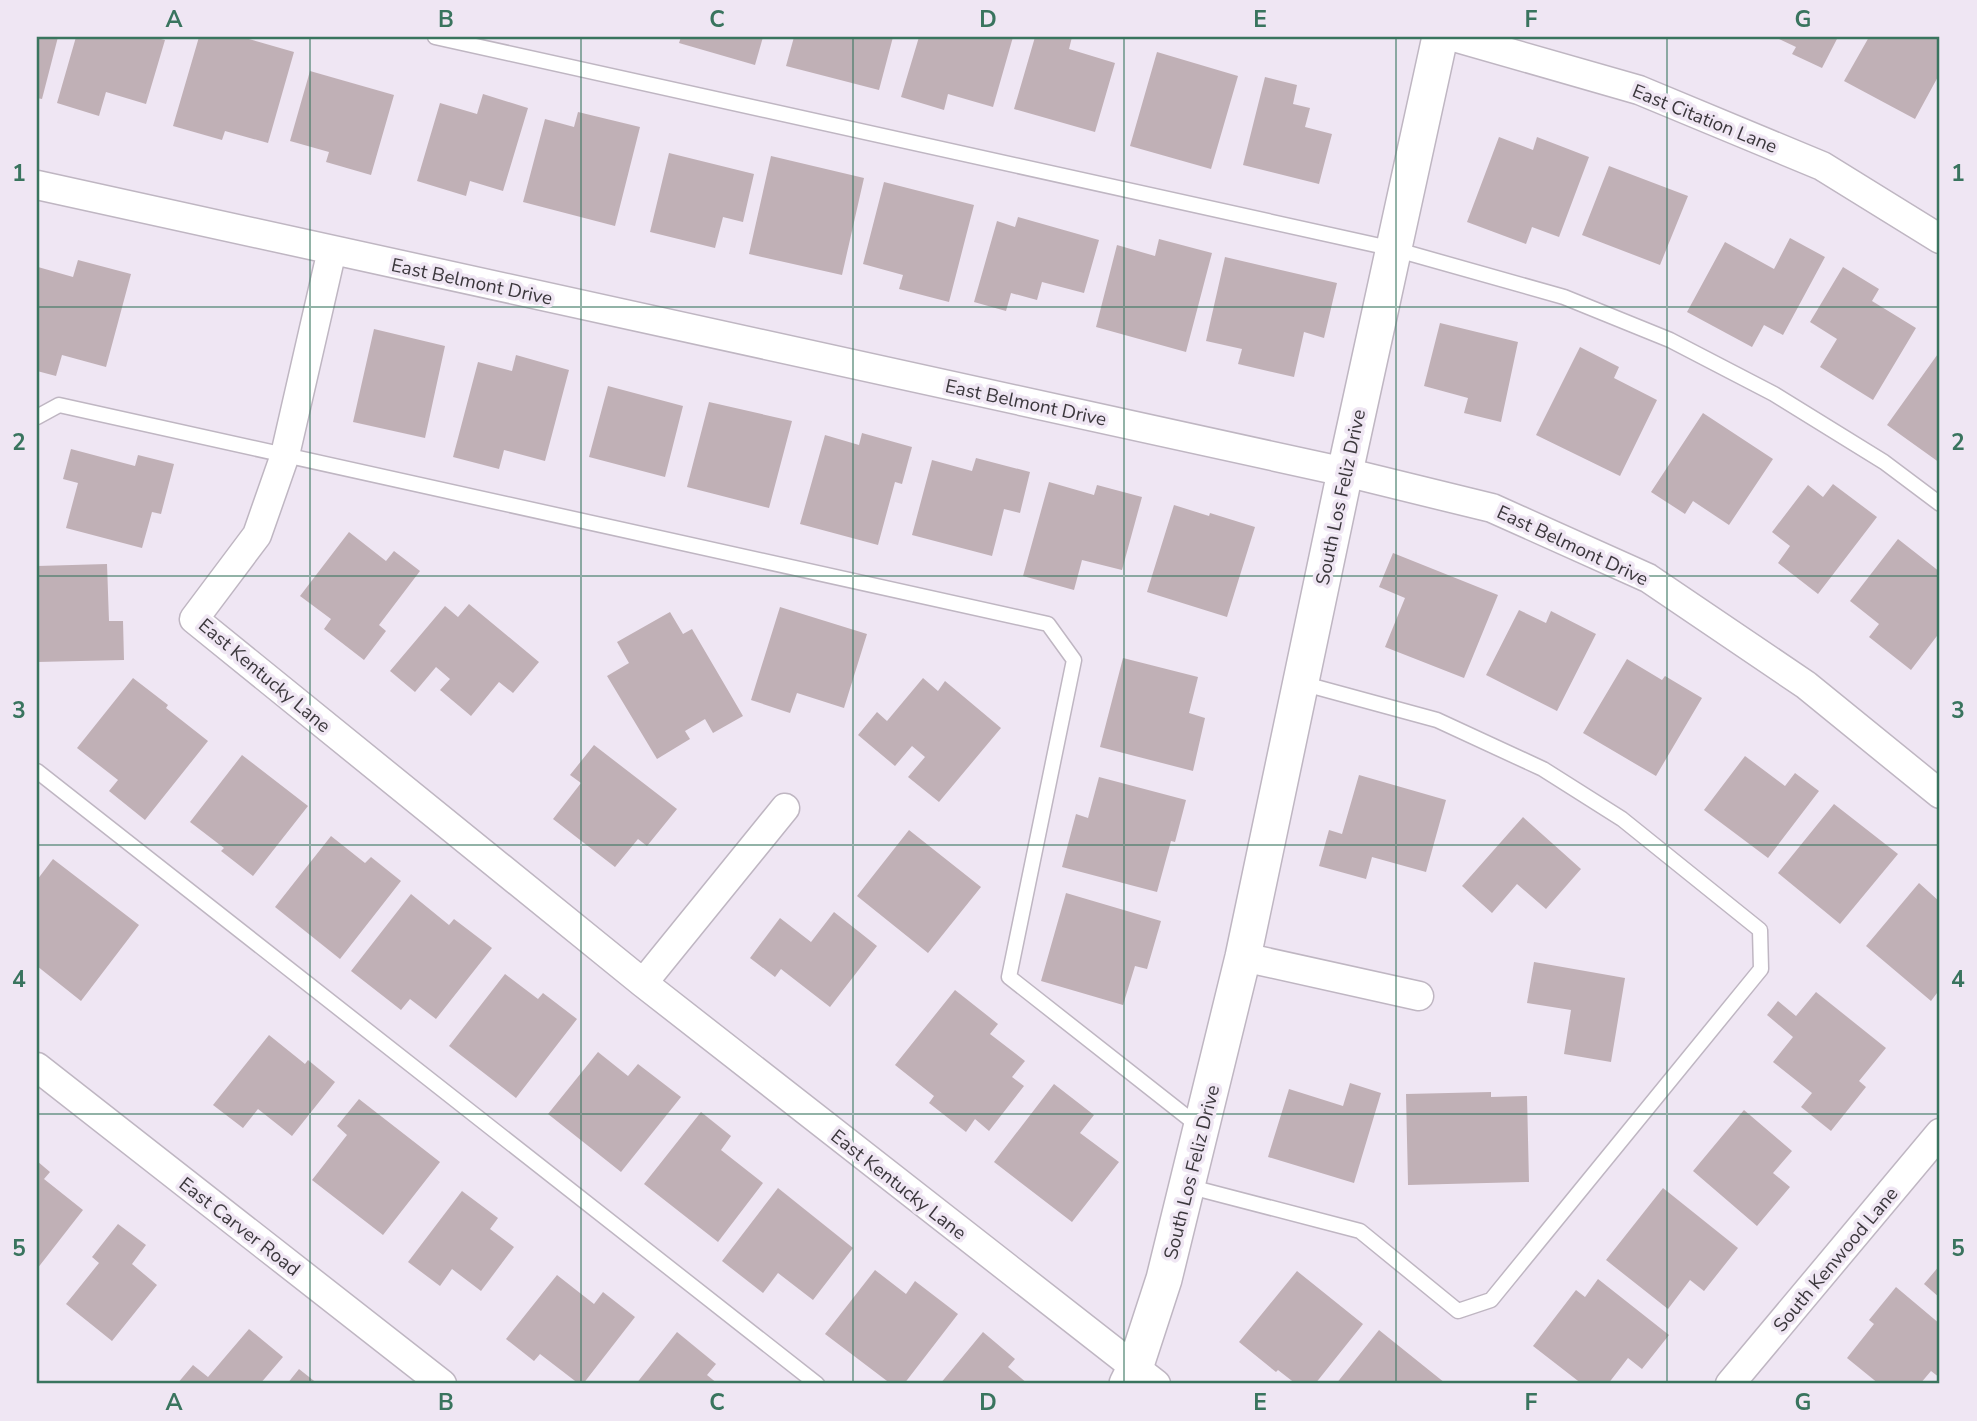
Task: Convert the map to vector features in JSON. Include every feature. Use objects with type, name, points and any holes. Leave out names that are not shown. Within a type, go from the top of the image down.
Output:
[{"type":"street","name":"South Los Feliz Drive","points":[[1139,1379],[1243,957],[1440,37]]},
{"type":"street","name":"East Citation Lane","points":[[1454,37],[1639,90],[1822,166],[1940,239]]},
{"type":"street","name":"East Belmont Drive","points":[[37,184],[1345,472],[1492,508],[1648,578],[1806,685],[1940,794]]},
{"type":"street","name":"East Kentucky Lane","points":[[332,250],[285,455],[257,535],[194,619],[643,983],[1139,1379]]},
{"type":"street","points":[[643,983],[785,808]]},
{"type":"street","points":[[1243,957],[1419,996]]},
{"type":"street","name":"East Carver Road","points":[[37,1067],[442,1384]]},
{"type":"street","name":"South Kenwood Lane","points":[[1730,1384],[1940,1133]]},
{"type":"lane","points":[[435,37],[1394,249],[1564,297],[1670,340],[1774,394],[1885,462],[1940,504]]},
{"type":"lane","points":[[37,417],[58,405],[1048,624],[1074,660],[1009,977],[1201,1128]]},
{"type":"lane","points":[[1187,1186],[1360,1231],[1458,1311],[1491,1300],[1761,970],[1760,930],[1622,819],[1543,769],[1437,720],[1301,683]]},
{"type":"lane","points":[[37,771],[817,1384]]},
{"type":"building","points":[[37,37],[58,37],[42,99],[37,98]]},
{"type":"building","points":[[76,37],[153,37],[165,40],[146,104],[106,92],[99,116],[57,103]]},
{"type":"building","points":[[199,37],[242,37],[294,52],[268,143],[225,131],[222,140],[173,126]]},
{"type":"building","points":[[681,37],[763,37],[755,65],[679,43]]},
{"type":"building","points":[[794,37],[893,37],[879,90],[786,66]]},
{"type":"building","points":[[919,37],[1013,37],[993,107],[948,94],[944,110],[901,97]]},
{"type":"building","points":[[1035,37],[1072,37],[1069,49],[1115,63],[1095,132],[1014,109]]},
{"type":"building","points":[[1775,37],[1838,37],[1822,68],[1792,54],[1796,47]]},
{"type":"building","points":[[1869,37],[1940,37],[1940,73],[1915,119],[1844,81]]},
{"type":"building","points":[[1157,52],[1238,76],[1211,169],[1130,146]]},
{"type":"building","points":[[310,71],[394,95],[371,175],[326,162],[329,152],[290,141]]},
{"type":"building","points":[[1265,77],[1297,85],[1293,104],[1310,108],[1305,127],[1332,134],[1319,184],[1243,165]]},
{"type":"building","points":[[483,94],[528,108],[503,191],[470,181],[466,196],[417,181],[440,103],[477,114]]},
{"type":"building","points":[[578,112],[640,127],[615,226],[523,202],[545,119],[574,127]]},
{"type":"building","points":[[1499,137],[1533,150],[1537,137],[1589,157],[1559,237],[1532,227],[1526,244],[1467,222]]},
{"type":"building","points":[[669,153],[754,174],[743,222],[723,217],[715,248],[650,232]]},
{"type":"building","points":[[771,156],[864,178],[842,275],[749,254]]},
{"type":"building","points":[[1609,166],[1688,196],[1660,265],[1582,235]]},
{"type":"building","points":[[884,182],[974,205],[949,302],[899,289],[903,275],[863,264]]},
{"type":"building","points":[[1018,217],[1099,240],[1084,293],[1042,282],[1037,300],[1011,293],[1006,311],[974,302],[997,221],[1015,227]]},
{"type":"building","points":[[1790,238],[1825,257],[1783,335],[1764,325],[1752,347],[1687,312],[1725,242],[1774,269]]},
{"type":"building","points":[[1159,239],[1212,253],[1186,352],[1096,327],[1117,245],[1155,256]]},
{"type":"building","points":[[1225,257],[1337,283],[1324,338],[1304,332],[1294,377],[1238,364],[1242,349],[1206,341]]},
{"type":"building","points":[[78,260],[131,274],[106,367],[62,355],[56,376],[37,371],[38,267],[73,277]]},
{"type":"building","points":[[1843,267],[1879,289],[1872,301],[1916,328],[1873,400],[1820,367],[1837,339],[1810,322]]},
{"type":"building","points":[[1440,323],[1518,342],[1501,422],[1464,413],[1468,398],[1424,386]]},
{"type":"building","points":[[374,329],[445,346],[425,438],[353,422]]},
{"type":"building","points":[[1580,347],[1619,367],[1614,378],[1657,400],[1620,476],[1536,435]]},
{"type":"building","points":[[1940,351],[1940,463],[1887,425]]},
{"type":"building","points":[[516,355],[569,370],[545,461],[504,450],[499,469],[453,457],[478,362],[512,371]]},
{"type":"building","points":[[608,386],[683,406],[665,477],[589,457]]},
{"type":"building","points":[[709,402],[792,421],[769,508],[687,487]]},
{"type":"building","points":[[1703,413],[1773,459],[1729,525],[1693,501],[1685,514],[1651,492]]},
{"type":"building","points":[[862,433],[912,447],[902,484],[895,482],[878,545],[800,524],[825,435],[859,445]]},
{"type":"building","points":[[71,449],[135,466],[138,455],[174,464],[161,514],[152,512],[142,548],[66,528],[78,483],[63,479]]},
{"type":"building","points":[[976,458],[1030,472],[1020,513],[1004,509],[992,556],[912,535],[932,460],[972,471]]},
{"type":"building","points":[[1049,482],[1094,495],[1097,485],[1142,497],[1122,570],[1082,560],[1074,590],[1023,576]]},
{"type":"building","points":[[1833,484],[1877,517],[1818,594],[1778,563],[1790,546],[1772,532],[1808,485],[1823,497]]},
{"type":"building","points":[[1174,505],[1255,527],[1227,617],[1147,592]]},
{"type":"building","points":[[349,532],[386,561],[394,551],[420,571],[379,625],[386,631],[364,660],[324,629],[331,619],[300,596]]},
{"type":"building","points":[[1898,539],[1940,572],[1940,632],[1911,670],[1869,637],[1879,624],[1850,601]]},
{"type":"building","points":[[1393,553],[1498,595],[1464,678],[1385,647],[1405,598],[1379,587]]},
{"type":"building","points":[[107,564],[109,621],[123,621],[124,660],[37,662],[37,566]]},
{"type":"building","points":[[469,604],[539,662],[513,693],[499,682],[471,716],[440,690],[450,679],[436,667],[415,692],[390,671],[445,606],[458,617]]},
{"type":"building","points":[[780,607],[867,634],[844,708],[797,693],[790,713],[751,700]]},
{"type":"building","points":[[1519,610],[1546,623],[1551,611],[1596,634],[1557,711],[1486,675]]},
{"type":"building","points":[[670,612],[683,634],[692,629],[743,716],[713,733],[705,719],[685,731],[690,739],[657,759],[607,676],[629,663],[617,642]]},
{"type":"building","points":[[1123,658],[1198,677],[1189,713],[1205,718],[1193,771],[1100,747]]},
{"type":"building","points":[[1627,659],[1662,680],[1665,676],[1702,698],[1656,776],[1583,733]]},
{"type":"building","points":[[133,678],[208,741],[145,820],[109,791],[118,780],[77,748]]},
{"type":"building","points":[[923,678],[938,691],[945,681],[1001,728],[939,802],[908,777],[925,757],[912,746],[895,766],[858,735],[877,712],[887,721]]},
{"type":"building","points":[[594,745],[677,809],[647,846],[638,839],[615,867],[553,819],[581,783],[570,775]]},
{"type":"building","points":[[242,755],[308,806],[253,876],[221,851],[224,848],[190,822]]},
{"type":"building","points":[[1745,756],[1785,786],[1795,773],[1819,791],[1768,858],[1704,810]]},
{"type":"building","points":[[1359,775],[1446,800],[1426,872],[1372,857],[1366,879],[1319,866],[1329,830],[1342,834]]},
{"type":"building","points":[[1099,777],[1186,800],[1175,842],[1171,841],[1157,892],[1062,867],[1076,814],[1088,818]]},
{"type":"building","points":[[1834,804],[1898,854],[1840,924],[1778,873]]},
{"type":"building","points":[[1523,817],[1581,869],[1546,909],[1517,884],[1492,913],[1462,886]]},
{"type":"building","points":[[909,830],[981,887],[928,953],[857,896]]},
{"type":"building","points":[[331,836],[365,863],[371,857],[401,881],[340,959],[275,907]]},
{"type":"building","points":[[53,859],[139,925],[81,1001],[37,966],[37,880]]},
{"type":"building","points":[[1919,883],[1940,902],[1940,989],[1931,1001],[1866,946]]},
{"type":"building","points":[[1066,893],[1161,921],[1147,969],[1135,966],[1123,1005],[1041,981]]},
{"type":"building","points":[[411,894],[449,925],[454,919],[492,948],[436,1019],[410,999],[401,1010],[351,971]]},
{"type":"building","points":[[834,912],[877,946],[830,1007],[781,969],[775,977],[750,958],[780,918],[811,942]]},
{"type":"building","points":[[1534,962],[1625,978],[1611,1062],[1564,1054],[1571,1010],[1527,1003]]},
{"type":"building","points":[[505,974],[538,999],[543,993],[577,1019],[516,1098],[449,1046]]},
{"type":"building","points":[[955,990],[998,1024],[990,1034],[1025,1061],[1012,1077],[1024,1086],[989,1131],[975,1119],[966,1132],[929,1103],[934,1096],[895,1065]]},
{"type":"building","points":[[1816,992],[1886,1048],[1859,1081],[1866,1087],[1831,1131],[1801,1107],[1812,1093],[1773,1062],[1793,1037],[1767,1015],[1778,1001],[1796,1016]]},
{"type":"building","points":[[269,1035],[305,1064],[308,1060],[335,1082],[292,1136],[258,1109],[243,1128],[213,1105]]},
{"type":"building","points":[[598,1052],[628,1076],[638,1064],[681,1097],[621,1172],[548,1114]]},
{"type":"building","points":[[1350,1083],[1381,1093],[1354,1183],[1268,1157],[1289,1089],[1343,1106]]},
{"type":"building","points":[[1054,1084],[1094,1115],[1080,1133],[1119,1162],[1072,1222],[994,1162]]},
{"type":"building","points":[[1491,1092],[1491,1097],[1527,1096],[1529,1182],[1408,1185],[1406,1094]]},
{"type":"building","points":[[359,1099],[440,1162],[383,1235],[312,1180],[347,1135],[337,1126]]},
{"type":"building","points":[[1744,1110],[1792,1151],[1773,1173],[1790,1187],[1757,1226],[1693,1171]]},
{"type":"building","points":[[701,1112],[731,1136],[721,1150],[763,1183],[718,1242],[644,1184]]},
{"type":"building","points":[[37,1161],[50,1172],[44,1179],[83,1210],[37,1269]]},
{"type":"building","points":[[778,1188],[853,1248],[813,1300],[778,1273],[763,1293],[722,1261]]},
{"type":"building","points":[[1663,1188],[1738,1248],[1704,1291],[1690,1280],[1668,1309],[1606,1260]]},
{"type":"building","points":[[462,1191],[498,1218],[490,1229],[514,1247],[481,1291],[452,1269],[440,1286],[408,1262]]},
{"type":"building","points":[[118,1224],[146,1245],[132,1264],[157,1285],[112,1341],[66,1304],[99,1263],[92,1257]]},
{"type":"building","points":[[1940,1265],[1940,1298],[1924,1284]]},
{"type":"building","points":[[875,1270],[906,1294],[915,1281],[958,1314],[904,1384],[891,1384],[825,1334]]},
{"type":"building","points":[[1297,1271],[1363,1324],[1315,1384],[1296,1384],[1278,1370],[1276,1372],[1239,1342]]},
{"type":"building","points":[[557,1275],[594,1304],[603,1292],[635,1317],[583,1384],[579,1384],[540,1354],[534,1361],[506,1339]]},
{"type":"building","points":[[1598,1279],[1669,1335],[1642,1369],[1628,1358],[1608,1384],[1582,1384],[1533,1346],[1576,1290],[1585,1297]]},
{"type":"building","points":[[1896,1287],[1940,1324],[1940,1378],[1931,1371],[1920,1384],[1879,1384],[1847,1358],[1874,1324],[1869,1320]]},
{"type":"building","points":[[249,1329],[283,1357],[260,1384],[177,1384],[193,1365],[208,1377]]},
{"type":"building","points":[[1379,1330],[1445,1383],[1336,1384]]},
{"type":"building","points":[[677,1332],[716,1364],[707,1375],[718,1384],[636,1384]]},
{"type":"building","points":[[983,1332],[1015,1359],[1008,1367],[1028,1384],[940,1384]]},
{"type":"building","points":[[299,1369],[318,1384],[287,1384]]}]
